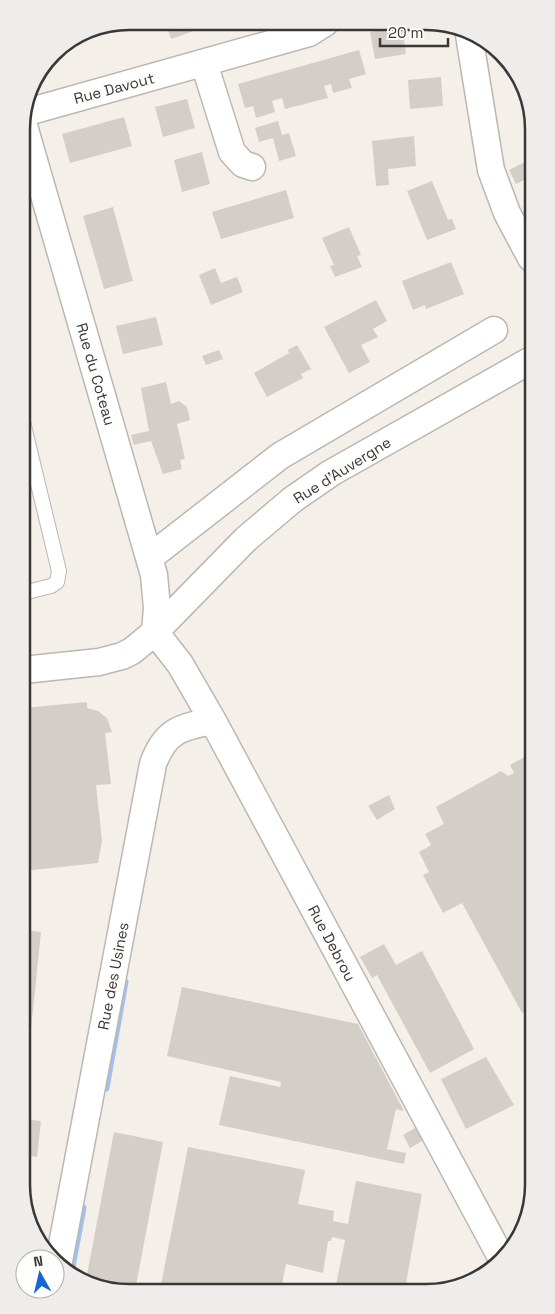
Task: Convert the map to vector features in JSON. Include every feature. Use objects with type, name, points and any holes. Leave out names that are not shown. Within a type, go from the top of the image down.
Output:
[{"type":"street","name":"Rue Davout","points":[[32,111],[309,33],[313,30]]},
{"type":"street","points":[[470,40],[491,170],[507,213],[525,247]]},
{"type":"street","points":[[204,63],[232,152],[243,164],[252,167]]},
{"type":"street","name":"Rue du Coteau","points":[[30,146],[149,558],[156,590],[156,632]]},
{"type":"street","points":[[149,558],[280,456],[494,330]]},
{"type":"street","name":"Rue d'Auvergne","points":[[30,669],[99,662],[122,656],[132,651],[156,632],[246,540],[292,500],[331,473],[525,363]]},
{"type":"street","name":"Rue Debrou","points":[[156,632],[180,664],[213,721],[498,1252]]},
{"type":"street","name":"Rue des Usines","points":[[61,1249],[153,764],[164,740],[177,730],[213,721]]},
{"type":"lane","points":[[30,451],[59,571],[57,582],[51,586],[30,591]]},
{"type":"building","points":[[168,30],[197,30],[171,39]]},
{"type":"building","points":[[403,30],[406,54],[375,59],[370,32]]},
{"type":"building","points":[[359,50],[366,74],[349,79],[352,88],[333,93],[331,84],[324,86],[328,98],[285,109],[282,98],[272,101],[275,112],[256,118],[253,106],[245,108],[238,84]]},
{"type":"building","points":[[441,77],[443,106],[410,109],[408,80]]},
{"type":"building","points":[[187,99],[195,128],[163,137],[155,107]]},
{"type":"building","points":[[124,117],[132,146],[70,163],[62,134]]},
{"type":"building","points":[[278,121],[282,135],[289,133],[296,156],[279,161],[273,138],[259,142],[255,128]]},
{"type":"building","points":[[414,136],[416,166],[388,169],[389,185],[376,186],[372,141]]},
{"type":"building","points":[[202,152],[210,184],[182,192],[174,160]]},
{"type":"building","points":[[525,162],[525,180],[516,184],[509,170]]},
{"type":"building","points":[[432,181],[448,220],[452,219],[456,229],[427,240],[407,191]]},
{"type":"building","points":[[286,190],[294,218],[221,239],[212,212]]},
{"type":"building","points":[[113,207],[133,281],[104,289],[83,216]]},
{"type":"building","points":[[349,227],[361,255],[357,256],[362,267],[335,277],[330,266],[334,265],[322,238]]},
{"type":"building","points":[[451,262],[464,294],[426,309],[425,305],[413,310],[402,281]]},
{"type":"building","points":[[215,268],[221,283],[237,277],[243,292],[211,305],[199,275]]},
{"type":"building","points":[[376,300],[387,321],[373,329],[378,337],[361,345],[370,362],[349,373],[324,327]]},
{"type":"building","points":[[156,317],[163,345],[123,354],[116,326]]},
{"type":"building","points":[[297,345],[311,369],[301,374],[303,378],[267,397],[254,373],[289,353],[288,350]]},
{"type":"building","points":[[219,350],[223,359],[206,365],[202,356]]},
{"type":"building","points":[[166,382],[171,404],[179,401],[187,407],[190,420],[177,424],[185,459],[180,460],[182,469],[163,474],[151,441],[134,445],[131,435],[149,431],[141,388]]},
{"type":"building","points":[[87,702],[87,708],[98,711],[107,718],[112,732],[105,733],[111,784],[96,785],[102,841],[98,863],[30,870],[30,707]]},
{"type":"building","points":[[525,757],[525,1011],[522,1013],[462,903],[443,913],[423,875],[429,872],[419,852],[431,845],[425,834],[444,824],[436,807],[501,771],[508,776],[514,773],[510,765]]},
{"type":"building","points":[[389,795],[395,809],[377,820],[368,806]]},
{"type":"building","points":[[30,931],[41,932],[30,1039]]},
{"type":"building","points":[[384,944],[396,965],[422,951],[474,1049],[430,1073],[377,975],[372,978],[360,957]]},
{"type":"building","points":[[182,987],[358,1024],[404,1111],[396,1109],[387,1149],[406,1153],[404,1164],[219,1125],[230,1076],[280,1087],[281,1082],[167,1056]]},
{"type":"building","points":[[486,1057],[514,1105],[466,1129],[441,1079]]},
{"type":"building","points":[[30,1120],[41,1121],[37,1157],[30,1156]]},
{"type":"building","points":[[417,1127],[424,1140],[410,1148],[403,1135]]},
{"type":"building","points":[[114,1132],[163,1142],[136,1284],[110,1282],[87,1275]]},
{"type":"building","points":[[188,1147],[305,1170],[298,1204],[334,1211],[333,1221],[348,1224],[356,1181],[422,1194],[406,1284],[336,1284],[345,1240],[332,1237],[331,1241],[328,1241],[323,1273],[286,1264],[282,1284],[161,1284]]},
{"type":"waterway","points":[[106,1088],[125,982]]},
{"type":"waterway","points":[[72,1266],[83,1208]]}]
